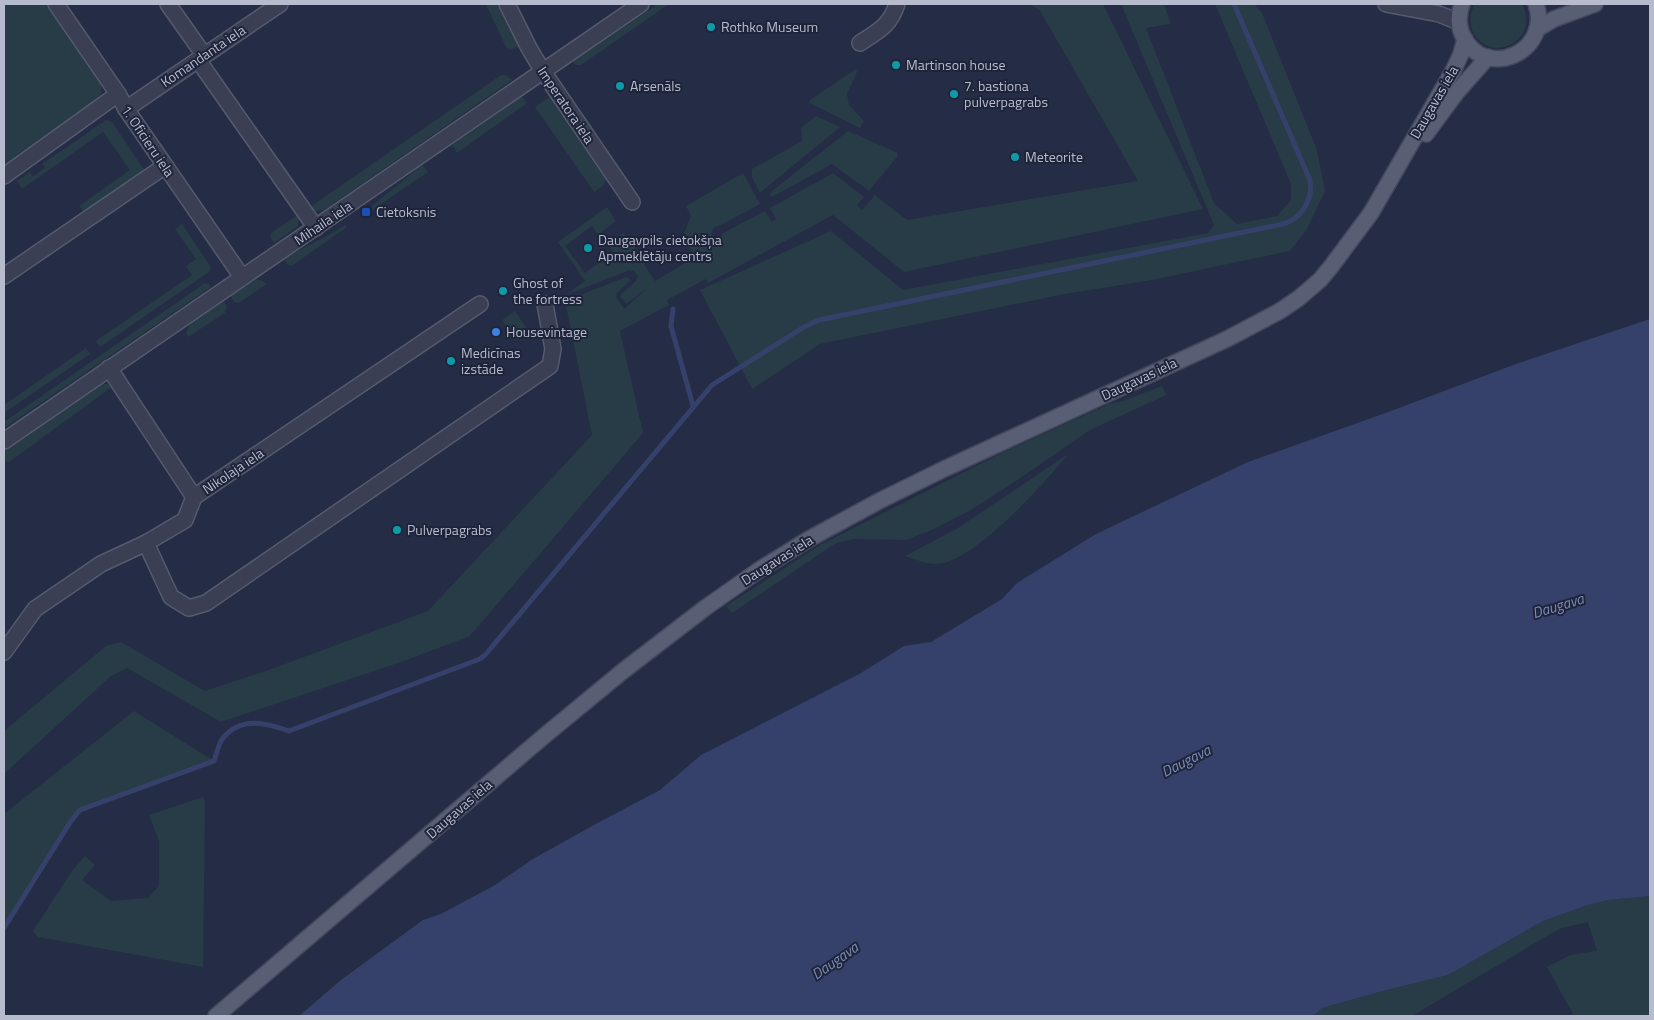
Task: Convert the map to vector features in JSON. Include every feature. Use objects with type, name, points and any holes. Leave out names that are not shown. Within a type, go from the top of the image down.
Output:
[{"type":"main road","points":[[1462,4],[1459,22],[1465,39],[1474,50],[1488,57],[1502,59],[1520,53],[1531,42],[1537,29],[1539,18],[1536,4]]},
{"type":"main road","points":[[1537,29],[1554,19],[1595,4]]},
{"type":"main road","name":"Daugavas iela","points":[[216,1016],[623,671],[717,600],[788,552],[881,500],[944,469],[1227,339],[1280,311],[1310,290],[1330,268],[1371,213],[1454,71],[1465,39]]},
{"type":"main road","name":"Daugavas iela","points":[[1385,189],[1457,92],[1488,57]]},
{"type":"street","name":"1. Oficieru iela","points":[[56,4],[242,277]]},
{"type":"street","points":[[168,4],[201,58],[316,228]]},
{"type":"street","name":"Komandanta iela","points":[[126,109],[280,4]]},
{"type":"street","name":"Imperatora iela","points":[[507,4],[542,70],[632,202]]},
{"type":"street","name":"Mihaila iela","points":[[4,441],[316,228],[542,70],[641,4]]},
{"type":"street","points":[[860,43],[885,26],[893,16],[898,4]]},
{"type":"street","points":[[1386,4],[1439,14],[1459,22]]},
{"type":"street","points":[[4,176],[118,94]]},
{"type":"street","points":[[4,276],[165,166]]},
{"type":"street","name":"Nikolaja iela","points":[[4,652],[35,609],[101,564],[146,543],[185,520],[194,497],[480,304]]},
{"type":"street","points":[[146,543],[171,597],[188,608],[206,603],[550,366],[554,349],[545,304]]},
{"type":"street","points":[[109,368],[194,497]]},
{"type":"shaded area","points":[[4,4],[45,4],[101,84],[102,92],[97,99],[4,164]]},
{"type":"shaded area","points":[[486,4],[497,4],[519,47],[510,50],[506,47]]},
{"type":"shaded area","points":[[658,4],[669,4],[581,65],[575,65],[573,62]]},
{"type":"shaded area","points":[[1029,4],[1103,4],[1203,209],[904,272],[833,215],[708,283],[706,279],[667,300],[669,305],[620,331],[643,433],[470,636],[401,662],[221,722],[127,668],[111,676],[4,774],[4,731],[106,646],[121,642],[205,691],[266,671],[428,611],[592,435],[565,301],[626,277],[631,280],[617,293],[616,297],[624,309],[646,289],[626,303],[620,297],[634,283],[638,276],[634,271],[630,270],[566,295],[585,281],[558,242],[607,207],[616,221],[598,235],[592,226],[565,246],[585,273],[613,252],[608,244],[623,233],[636,248],[631,260],[642,261],[655,281],[695,257],[683,236],[691,216],[686,206],[743,173],[760,204],[714,227],[711,234],[715,238],[765,211],[772,222],[776,219],[770,208],[833,173],[864,197],[857,205],[862,210],[875,195],[907,220],[1138,181],[1039,9]]},
{"type":"shaded area","points":[[1121,4],[1164,4],[1171,24],[1146,28],[1214,203],[1237,224],[1277,216],[1291,200],[1291,184],[1215,4],[1254,4],[1262,13],[1317,150],[1325,191],[1306,231],[1290,251],[1152,280],[1065,294],[820,344],[752,389],[700,290],[831,231],[903,290],[1208,233],[1214,225]]},
{"type":"shaded area","points":[[1475,4],[1522,4],[1526,18],[1525,29],[1519,38],[1510,45],[1500,48],[1489,46],[1479,41],[1470,23],[1471,13]]},
{"type":"shaded area","points":[[856,69],[857,72],[847,94],[849,105],[864,121],[860,128],[809,103],[810,100]]},
{"type":"shaded area","points":[[501,75],[506,75],[512,80],[324,210],[313,211],[310,207]]},
{"type":"shaded area","points":[[522,96],[527,103],[457,153],[452,145]]},
{"type":"shaded area","points":[[549,97],[606,180],[602,187],[594,192],[535,107]]},
{"type":"shaded area","points":[[816,116],[840,127],[760,193],[752,177],[752,169],[802,141],[801,128]]},
{"type":"shaded area","points":[[106,120],[112,122],[145,171],[84,213],[79,206],[130,170],[103,132],[22,189],[17,181],[30,172],[33,176],[45,168],[42,164]]},
{"type":"shaded area","points":[[848,131],[898,153],[897,157],[869,191],[832,164],[772,197],[770,195],[772,191]]},
{"type":"shaded area","points":[[422,165],[428,172],[369,212],[367,210]]},
{"type":"shaded area","points":[[296,216],[299,217],[298,226],[274,243],[270,237],[271,233]]},
{"type":"shaded area","points":[[182,224],[211,267],[209,272],[100,347],[96,341],[192,275],[186,266],[196,259],[175,229]]},
{"type":"shaded area","points":[[345,225],[347,227],[293,265],[289,266],[284,260],[299,250]]},
{"type":"shaded area","points":[[255,280],[261,280],[267,284],[239,303],[234,302],[230,296]]},
{"type":"shaded area","points":[[205,283],[211,287],[4,428],[4,422]]},
{"type":"shaded area","points":[[223,301],[227,306],[225,313],[188,337],[186,333],[190,324]]},
{"type":"shaded area","points":[[515,311],[528,330],[515,340],[502,320]]},
{"type":"shaded area","points":[[86,348],[90,354],[4,413],[4,405]]},
{"type":"shaded area","points":[[103,384],[108,384],[112,387],[9,462],[4,460],[4,452]]},
{"type":"shaded area","points":[[1162,386],[1166,395],[1090,430],[1010,485],[969,511],[934,529],[906,540],[854,539],[836,543],[732,613],[726,606],[822,544],[1002,453],[1109,404],[1120,402]]},
{"type":"shaded area","points":[[1068,454],[1027,501],[989,536],[970,550],[953,560],[938,564],[925,563],[905,556],[958,528]]},
{"type":"shaded area","points":[[134,711],[214,761],[80,810],[71,821],[5,927],[4,814]]},
{"type":"shaded area","points":[[203,797],[205,802],[203,967],[38,937],[33,931],[72,871],[85,856],[95,865],[82,880],[111,901],[148,898],[159,886],[159,841],[149,815]]},
{"type":"shaded area","points":[[1650,896],[1650,1016],[1574,1016],[1547,967],[1570,955],[1597,951],[1588,922],[1562,928],[1552,933],[1412,1016],[1313,1016],[1322,1008],[1448,975],[1543,921],[1585,906],[1608,900]]},
{"type":"water","name":"Daugava","points":[[1650,319],[1650,896],[1608,900],[1585,906],[1543,921],[1448,975],[1322,1008],[1313,1016],[299,1016],[341,980],[423,920],[441,914],[495,885],[533,859],[660,790],[701,755],[861,673],[904,646],[931,642],[1002,599],[1017,583],[1096,534],[1248,462],[1516,364]]},
{"type":"waterway","points":[[4,928],[71,821],[80,810],[214,761],[221,740],[238,726],[254,723],[289,731],[480,659],[712,385],[804,327],[819,320],[1283,224],[1294,219],[1303,210],[1308,200],[1311,189],[1309,178],[1234,4]]},
{"type":"waterway","points":[[673,309],[671,326],[693,406]]},
{"type":"place","name":"Rothko Museum","points":[[711,27]]},
{"type":"place","name":"Martinson house","points":[[896,65]]},
{"type":"place","name":"Arsenāls","points":[[620,86]]},
{"type":"place","name":"7. bastiona pulverpagrabs","points":[[954,94]]},
{"type":"place","name":"Meteorite","points":[[1015,157]]},
{"type":"place","name":"Cietoksnis","points":[[366,212]]},
{"type":"place","name":"Daugavpils cietokšņa Apmeklētāju centrs","points":[[588,248]]},
{"type":"place","name":"Ghost of the fortress","points":[[503,291]]},
{"type":"place","name":"Housevintage","points":[[496,332]]},
{"type":"place","name":"Medicīnas izstāde","points":[[451,361]]},
{"type":"place","name":"Pulverpagrabs","points":[[397,530]]}]
